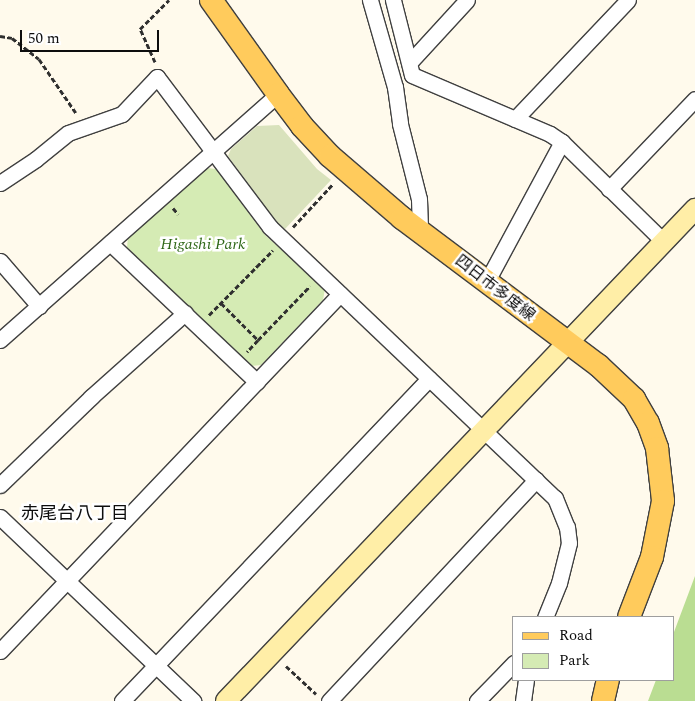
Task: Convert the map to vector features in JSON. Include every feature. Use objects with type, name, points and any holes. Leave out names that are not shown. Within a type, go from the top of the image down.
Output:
[{"type":"main road","name":"四日市多度線","points":[[210,0],[302,126],[330,156],[420,231],[566,344],[598,365],[634,399],[648,423],[657,448],[663,501],[660,527],[652,557],[629,616]]},
{"type":"main road","points":[[603,701],[608,681]]},
{"type":"street","points":[[370,0],[395,87],[400,124],[419,199],[420,231]]},
{"type":"street","points":[[393,0],[412,75],[550,134],[562,142],[608,190],[664,242]]},
{"type":"street","points":[[410,62],[467,0]]},
{"type":"street","points":[[515,119],[628,0]]},
{"type":"street","points":[[0,183],[36,159],[68,133],[85,126],[114,119],[122,114],[157,77],[270,227],[284,240],[336,299],[429,379],[555,498],[567,527],[569,543],[564,567],[545,616]]},
{"type":"street","points":[[0,340],[278,94]]},
{"type":"street","points":[[608,190],[695,99]]},
{"type":"street","points":[[487,281],[562,142]]},
{"type":"street","points":[[226,701],[695,209]]},
{"type":"street","points":[[110,242],[257,382]]},
{"type":"street","points":[[0,262],[39,306]]},
{"type":"street","points":[[0,651],[336,299]]},
{"type":"street","points":[[0,485],[91,397],[185,313]]},
{"type":"street","points":[[122,701],[429,379]]},
{"type":"street","points":[[324,699],[536,480]]},
{"type":"street","points":[[0,516],[157,664],[193,701]]},
{"type":"street","points":[[478,701],[512,665]]},
{"type":"street","points":[[523,701],[526,681]]},
{"type":"path","points":[[157,77],[157,67],[140,29],[169,0]]},
{"type":"path","points":[[0,36],[12,38],[39,59],[85,126]]},
{"type":"path","points":[[198,326],[284,240],[337,181]]},
{"type":"path","points":[[237,363],[311,284],[336,299]]},
{"type":"path","points":[[221,303],[258,340]]},
{"type":"path","points":[[280,662],[324,699]]},
{"type":"green space","points":[[279,125],[317,169],[331,180],[285,229],[277,223],[228,156],[231,149],[257,126]]},
{"type":"green space","name":"Higashi Park","points":[[207,168],[216,169],[265,235],[325,289],[323,300],[261,365],[251,366],[127,247],[128,237]]},
{"type":"green space","points":[[695,576],[695,701],[648,701],[656,681],[675,681],[675,629]]},
{"type":"district","name":"赤尾台八丁目","points":[[75,514]]}]
